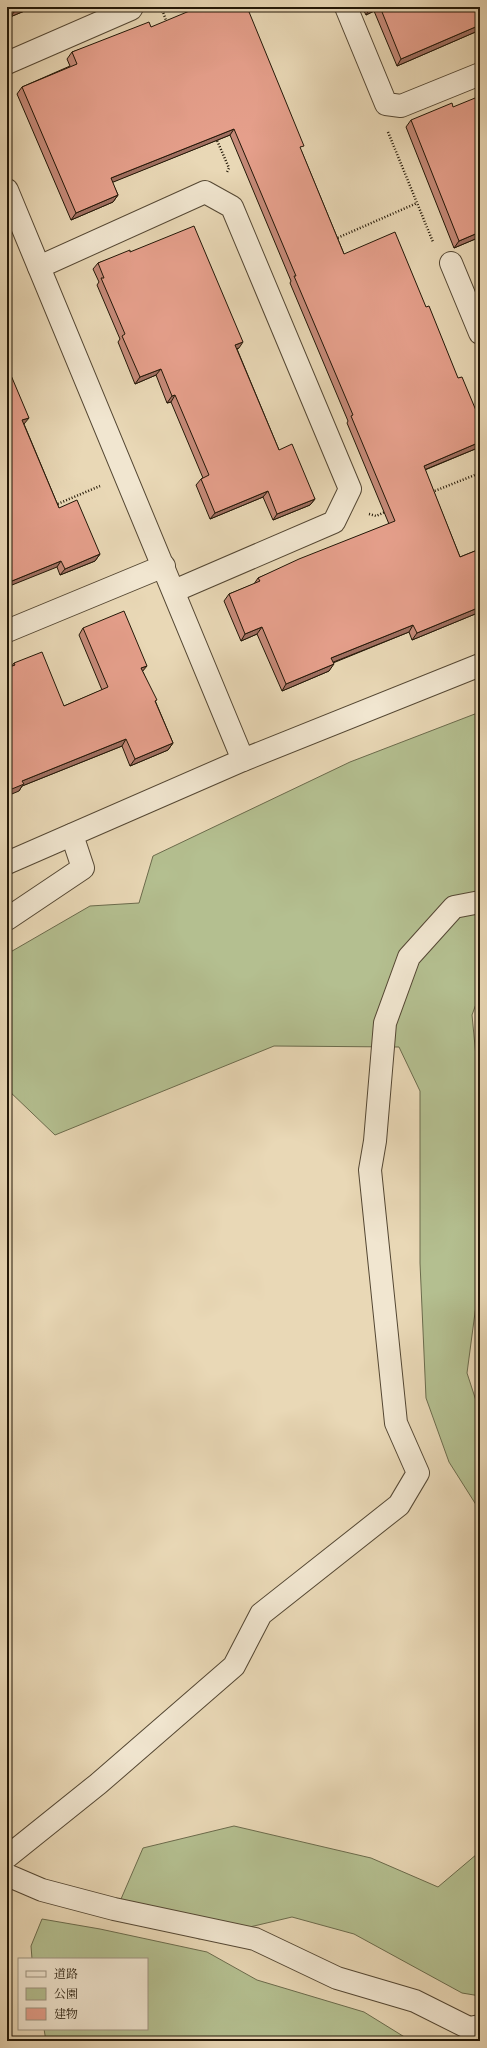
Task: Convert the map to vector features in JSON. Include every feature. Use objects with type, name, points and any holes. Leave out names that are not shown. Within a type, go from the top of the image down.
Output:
[{"type":"street","points":[[7,64],[131,9],[132,7]]},
{"type":"street","points":[[346,7],[386,104],[401,106],[480,74]]},
{"type":"street","points":[[7,190],[164,566],[243,760]]},
{"type":"street","points":[[39,266],[205,192],[232,207],[350,489],[334,522],[174,592]]},
{"type":"street","points":[[452,263],[473,293],[480,333]]},
{"type":"street","points":[[7,631],[164,566]]},
{"type":"street","points":[[7,863],[243,760],[480,665]]},
{"type":"street","points":[[7,918],[83,868],[72,835]]},
{"type":"street","points":[[7,1857],[98,1784],[234,1666],[261,1614],[399,1505],[418,1473],[396,1423],[370,1170],[375,1141],[386,1023],[408,957],[454,906],[480,902]]},
{"type":"street","points":[[7,1875],[42,1890],[114,1909],[255,1939],[337,1978],[414,2001],[469,2028],[480,2026]]},
{"type":"path","points":[[156,7],[163,12],[169,26]]},
{"type":"path","points":[[394,105],[387,129],[443,266],[452,263]]},
{"type":"path","points":[[214,132],[228,168],[217,199]]},
{"type":"path","points":[[332,240],[417,203]]},
{"type":"path","points":[[431,493],[480,473]]},
{"type":"path","points":[[49,507],[126,475]]},
{"type":"path","points":[[342,506],[376,516],[390,510]]},
{"type":"green space","points":[[480,712],[480,993],[472,1015],[480,1098],[480,1275],[467,1373],[480,1413],[480,1511],[449,1462],[426,1398],[420,1263],[420,1091],[399,1047],[274,1046],[55,1135],[7,1089],[7,954],[90,906],[139,903],[153,856],[350,762]]},
{"type":"green space","points":[[234,1826],[371,1858],[438,1887],[477,1854],[480,1847],[480,1996],[462,1993],[354,1934],[292,1917],[199,1939],[121,1899],[143,1848]]},
{"type":"green space","points":[[42,1919],[100,1929],[207,1952],[257,1980],[364,2012],[411,2041],[46,2041],[44,2030],[148,2030],[148,1958],[32,1958],[31,1946]]},
{"type":"building","points":[[13,7],[24,7],[15,11]]},
{"type":"building","points":[[199,7],[247,7],[304,146],[300,147],[344,254],[395,232],[426,307],[429,306],[458,378],[462,377],[480,420],[480,442],[424,466],[460,557],[480,549],[480,607],[417,633],[413,625],[331,658],[334,664],[286,684],[262,627],[245,634],[229,594],[260,581],[258,578],[299,559],[395,521],[351,416],[353,415],[294,276],[296,276],[234,129],[111,178],[118,195],[76,213],[22,87],[77,64],[72,52],[149,22],[151,27]]},
{"type":"building","points":[[380,7],[480,7],[480,25],[401,59]]},
{"type":"building","points":[[480,96],[480,232],[459,241],[411,120],[452,103],[453,107]]},
{"type":"building","points":[[194,226],[243,342],[235,345],[279,450],[292,444],[315,499],[277,514],[268,491],[215,513],[201,479],[209,475],[175,395],[172,396],[161,369],[140,377],[122,336],[125,334],[101,278],[104,278],[98,263],[130,250],[130,252]]},
{"type":"building","points":[[10,373],[29,418],[22,420],[59,508],[77,500],[100,554],[65,569],[61,561],[7,583],[7,374]]},
{"type":"building","points":[[124,611],[147,666],[141,668],[157,700],[155,701],[173,743],[135,759],[126,739],[22,781],[24,784],[7,791],[7,668],[15,665],[14,663],[42,652],[64,706],[108,687],[83,628]]}]
